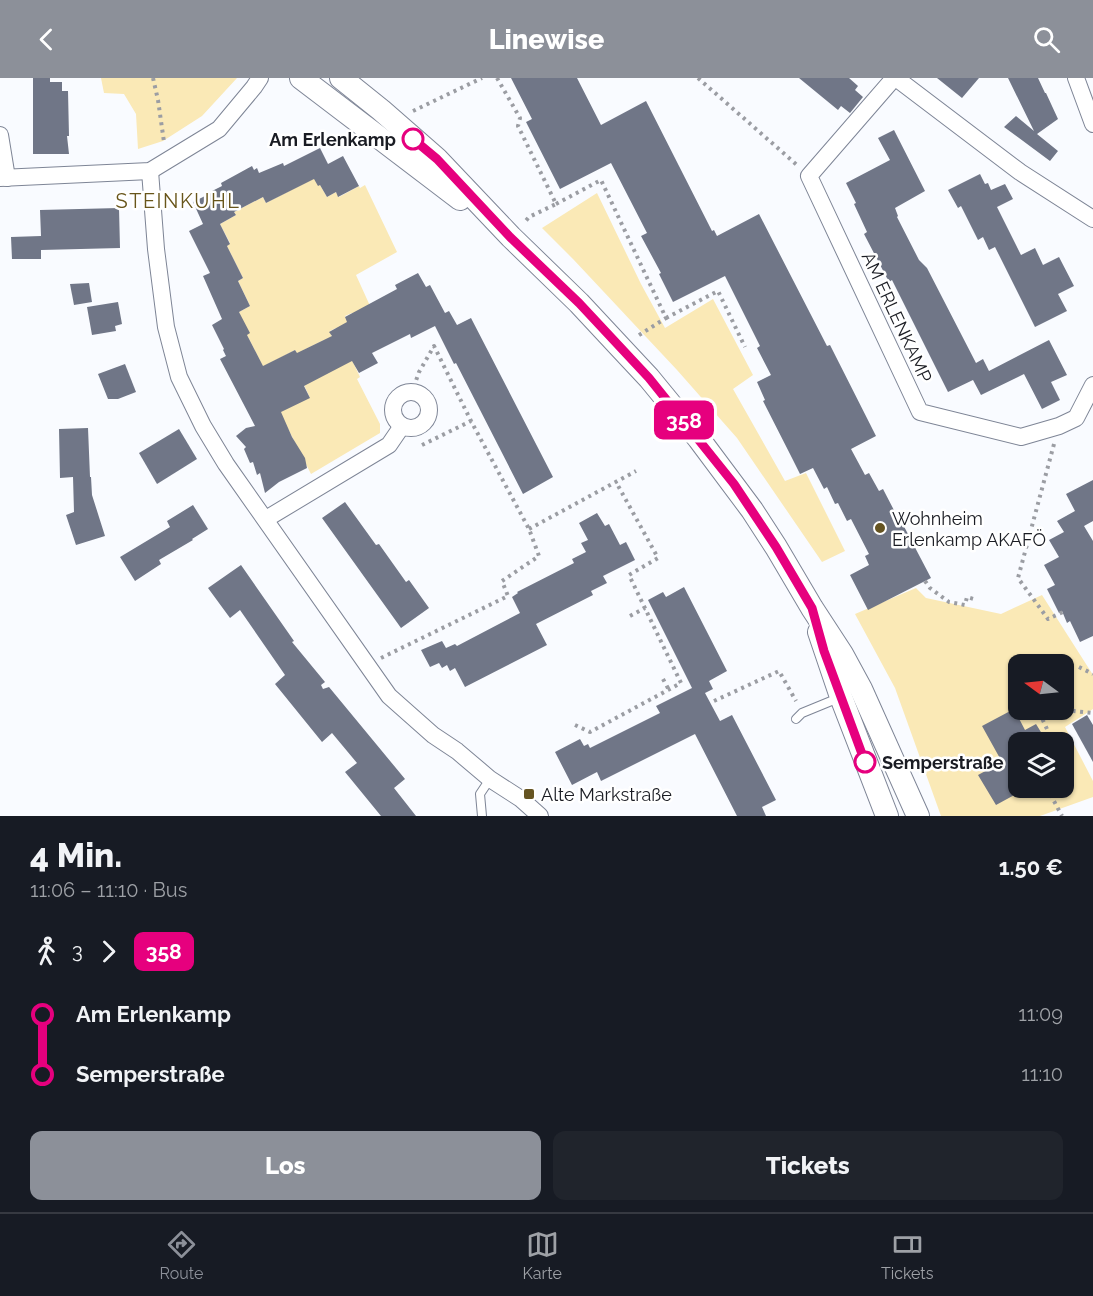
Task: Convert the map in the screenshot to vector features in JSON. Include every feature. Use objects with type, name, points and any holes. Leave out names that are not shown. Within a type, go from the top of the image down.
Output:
[{"type":"main road","points":[[301,78],[431,166],[510,237],[579,303],[649,378],[734,484],[842,654],[886,816]]},
{"type":"main road","points":[[342,78],[393,121],[431,166]]},
{"type":"main road","points":[[851,693],[918,816]]},
{"type":"street","points":[[0,135],[4,178],[150,171],[219,129],[260,78]]},
{"type":"street","points":[[809,176],[895,78],[1020,172],[1092,214]]},
{"type":"street","points":[[1076,78],[1093,124]]},
{"type":"street","points":[[150,171],[156,249],[166,327],[179,377],[203,426],[226,464],[389,696],[432,735],[457,751],[540,816]]},
{"type":"street","name":"AM ERLENKAMP","points":[[809,176],[920,412],[1021,437],[1059,426],[1076,418],[1093,385]]},
{"type":"street","points":[[412,392],[421,395],[427,401],[429,411],[427,420],[420,426],[411,428],[402,426],[393,410],[396,401],[403,394],[412,392]]},
{"type":"street","points":[[266,519],[389,445],[402,426]]},
{"type":"lane","points":[[799,716],[851,693]]},
{"type":"lane","points":[[482,816],[480,794],[490,779]]},
{"type":"path","points":[[153,78],[163,139],[171,159]]},
{"type":"path","points":[[393,121],[482,78]]},
{"type":"path","points":[[497,78],[520,118],[518,126],[556,204]]},
{"type":"path","points":[[698,78],[809,176]]},
{"type":"path","points":[[510,237],[529,217],[601,180],[666,318]]},
{"type":"path","points":[[620,347],[666,318],[718,291],[745,347]]},
{"type":"path","points":[[367,665],[508,596],[502,581],[539,556],[529,530],[471,422],[434,346],[419,372],[412,392]]},
{"type":"path","points":[[422,445],[471,422]]},
{"type":"path","points":[[1059,426],[1018,578],[1048,619],[1063,612]]},
{"type":"path","points":[[529,530],[636,471]]},
{"type":"path","points":[[575,725],[590,732],[681,683],[629,575],[658,558],[616,482]]},
{"type":"path","points":[[925,581],[930,588],[949,602],[964,605],[967,597],[977,600]]},
{"type":"path","points":[[630,616],[645,608]]},
{"type":"path","points":[[1079,667],[1093,674]]},
{"type":"path","points":[[714,701],[779,671],[799,716]]},
{"type":"path","points":[[663,679],[669,690]]},
{"type":"path","points":[[1074,711],[1093,713]]},
{"type":"path","points":[[1052,798],[1062,816]]},
{"type":"shaded area","points":[[101,78],[237,78],[202,116],[163,141],[138,149],[136,114],[124,94],[104,93]]},
{"type":"shaded area","points":[[314,178],[327,197],[336,192],[339,197],[365,185],[397,252],[356,275],[371,308],[355,318],[352,313],[345,316],[349,324],[330,331],[332,337],[325,341],[298,355],[295,350],[263,367],[247,335],[239,312],[250,306],[238,281],[243,278],[227,246],[230,243],[220,224],[236,215],[234,212],[263,197],[266,203]]},
{"type":"shaded area","points":[[597,193],[665,328],[713,299],[753,375],[733,389],[785,481],[806,473],[845,551],[822,562],[737,438],[677,370],[542,228]]},
{"type":"shaded area","points":[[352,360],[360,377],[357,379],[380,424],[380,433],[311,474],[282,417],[273,387],[310,398],[304,385]]},
{"type":"shaded area","points":[[916,588],[926,598],[1001,614],[1042,595],[1093,675],[1093,709],[1065,727],[1068,732],[1008,732],[1008,798],[1074,798],[1074,744],[1093,781],[1093,797],[1040,816],[941,816],[895,688],[855,614]]},
{"type":"building","points":[[33,78],[50,78],[50,82],[62,82],[62,91],[68,91],[69,154],[33,154]]},
{"type":"building","points":[[511,78],[577,78],[601,125],[646,101],[712,231],[714,230],[717,236],[759,214],[876,436],[851,449],[865,475],[869,473],[879,491],[883,489],[931,578],[868,610],[850,575],[869,565],[865,556],[869,554],[851,519],[847,521],[838,503],[835,504],[827,487],[824,489],[813,468],[800,474],[763,401],[765,400],[757,382],[771,375],[757,348],[760,346],[725,276],[673,302],[659,274],[661,273],[641,236],[647,233],[611,163],[560,189],[526,122],[532,119]]},
{"type":"building","points":[[799,78],[849,78],[858,86],[855,90],[863,97],[850,113],[841,106],[838,110]]},
{"type":"building","points":[[937,78],[979,78],[962,98]]},
{"type":"building","points":[[1008,78],[1038,78],[1046,93],[1058,119],[1037,134],[1058,151],[1050,161],[1004,127],[1016,116],[1034,131]]},
{"type":"building","points":[[894,130],[925,191],[895,208],[897,217],[919,260],[927,268],[976,363],[983,359],[989,371],[1049,340],[1067,375],[1051,382],[1060,400],[1042,409],[1024,374],[981,395],[973,380],[948,392],[892,280],[889,282],[864,234],[867,232],[846,183],[890,160],[878,138]]},
{"type":"building","points":[[320,148],[328,164],[343,156],[359,186],[338,197],[336,192],[327,197],[314,179],[266,203],[263,197],[234,212],[236,215],[220,224],[230,244],[227,246],[243,278],[238,281],[250,306],[239,312],[250,333],[247,335],[263,366],[295,350],[297,353],[332,336],[329,332],[347,322],[345,317],[397,289],[395,285],[418,273],[426,287],[430,285],[445,313],[449,311],[457,325],[471,318],[553,477],[523,494],[435,326],[411,338],[410,334],[372,353],[378,363],[359,373],[352,361],[304,386],[310,398],[281,412],[292,437],[305,458],[307,468],[279,482],[265,493],[260,473],[257,475],[253,462],[250,463],[244,449],[246,447],[236,436],[246,428],[255,426],[220,359],[226,356],[212,325],[222,319],[203,276],[210,273],[189,231],[203,224],[193,202],[213,192],[222,186],[221,183],[252,166],[254,170],[257,168],[259,173],[283,163],[284,166]]},
{"type":"building","points":[[980,174],[991,190],[1005,184],[1013,199],[997,207],[1021,255],[1035,248],[1043,265],[1059,257],[1074,286],[1058,294],[1067,311],[1035,327],[995,247],[989,250],[983,237],[978,240],[961,206],[958,208],[948,190]]},
{"type":"building","points":[[119,208],[120,248],[41,250],[41,259],[12,259],[11,237],[41,236],[40,210]]},
{"type":"building","points":[[89,283],[92,302],[74,305],[70,284]]},
{"type":"building","points":[[118,302],[122,324],[115,326],[116,331],[92,335],[87,307]]},
{"type":"building","points":[[125,364],[136,392],[118,399],[108,399],[98,374]]},
{"type":"building","points":[[88,428],[92,495],[105,536],[76,545],[66,515],[74,512],[73,477],[60,478],[59,429]]},
{"type":"building","points":[[179,429],[197,459],[157,484],[139,453]]},
{"type":"building","points":[[1093,480],[1093,521],[1084,526],[1093,541],[1093,636],[1080,642],[1070,621],[1067,623],[1062,611],[1059,613],[1047,589],[1055,585],[1044,565],[1059,557],[1049,540],[1064,532],[1057,521],[1075,511],[1066,494]]},
{"type":"building","points":[[345,502],[376,545],[379,544],[406,582],[409,580],[429,608],[401,628],[322,518]]},
{"type":"building","points":[[193,505],[208,529],[159,560],[161,564],[135,581],[120,557],[170,527],[167,521]]},
{"type":"building","points":[[597,513],[605,526],[609,524],[620,545],[626,542],[635,560],[603,576],[607,583],[591,591],[593,595],[536,624],[547,645],[465,687],[455,668],[450,671],[447,665],[442,668],[439,663],[430,667],[421,650],[442,641],[446,648],[455,644],[457,646],[520,613],[512,597],[517,592],[574,563],[572,559],[586,552],[581,543],[588,540],[579,523]]},
{"type":"building","points":[[241,565],[294,641],[292,642],[325,682],[321,685],[323,689],[329,687],[405,779],[394,788],[416,816],[381,816],[345,772],[357,763],[332,733],[322,742],[275,684],[285,675],[240,610],[230,618],[208,588]]},
{"type":"building","points":[[684,587],[727,671],[709,681],[713,689],[705,693],[720,721],[732,715],[776,800],[762,807],[766,816],[737,816],[695,734],[601,781],[597,772],[572,785],[555,752],[580,739],[584,746],[588,744],[590,748],[660,713],[656,706],[692,688],[648,600],[663,592],[666,597]]},
{"type":"building","points":[[1008,712],[1008,720],[1020,720],[1025,730],[1036,724],[1041,732],[1008,732],[1009,798],[996,805],[978,775],[1002,762],[982,726]]},
{"type":"building","points":[[1087,715],[1093,725],[1093,762],[1072,724]]},
{"type":"bus line","name":"358","points":[[413,139],[437,159],[510,237],[579,303],[649,378],[734,484],[776,547],[812,608],[824,651],[865,762]]},
{"type":"place","name":"Am Erlenkamp","points":[[413,139]]},
{"type":"place","name":"Wohnheim Erlenkamp AKAFÖ","points":[[880,528]]},
{"type":"place","name":"Semperstraße","points":[[865,762]]},
{"type":"place","name":"Alte Markstraße","points":[[529,794]]},
{"type":"district","name":"STEINKUHL","points":[[178,201]]}]
